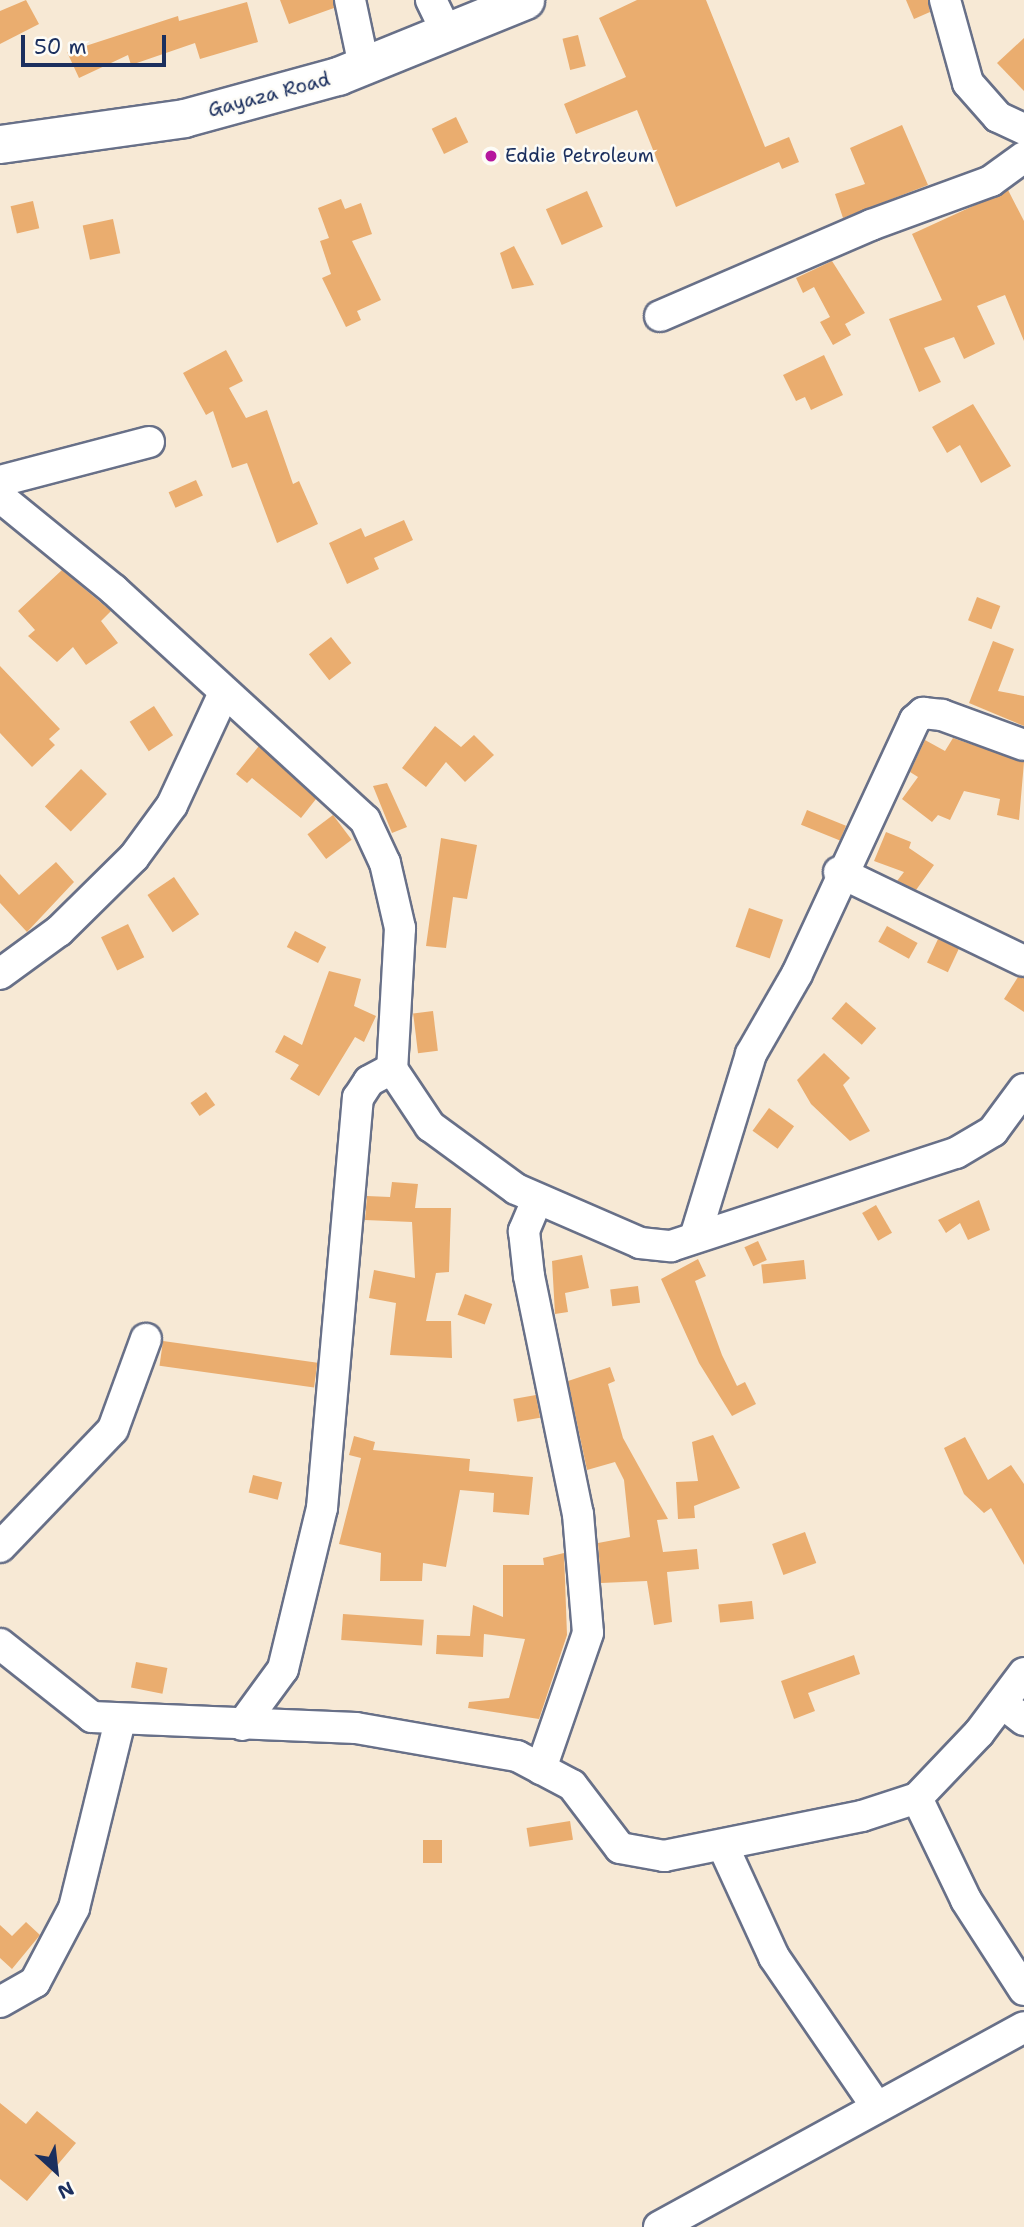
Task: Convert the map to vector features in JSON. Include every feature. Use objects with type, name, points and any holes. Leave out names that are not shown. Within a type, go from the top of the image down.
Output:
[{"type":"main road","name":"Gayaza Road","points":[[0,144],[184,118],[364,66],[448,35],[524,0]]},
{"type":"street","points":[[350,0],[364,66]]},
{"type":"street","points":[[432,0],[448,35]]},
{"type":"street","points":[[945,0],[968,83],[998,117],[1024,129]]},
{"type":"street","points":[[660,316],[871,225],[990,181],[1024,157]]},
{"type":"street","points":[[0,481],[149,442]]},
{"type":"street","points":[[0,497],[114,590],[223,695],[340,793],[373,836],[400,928],[392,1069],[430,1126],[537,1199],[640,1243],[670,1246],[696,1234],[749,1224],[956,1153],[993,1130],[1024,1089]]},
{"type":"street","points":[[0,974],[87,907],[134,857],[172,805],[223,695]]},
{"type":"street","points":[[696,1234],[751,1054],[797,974],[839,872],[923,713],[1024,745]]},
{"type":"street","points":[[839,872],[1024,961]]},
{"type":"street","points":[[242,1725],[283,1669],[322,1508],[358,1098],[369,1081],[392,1069]]},
{"type":"street","points":[[537,1199],[524,1231],[529,1276],[578,1514],[588,1633],[541,1769]]},
{"type":"street","points":[[0,1548],[113,1429],[146,1339]]},
{"type":"street","points":[[0,1644],[78,1709],[120,1721],[356,1728],[517,1756],[572,1785],[620,1848],[664,1856],[723,1846],[917,1798],[1013,1711],[1024,1673]]},
{"type":"street","points":[[0,2002],[35,1982],[74,1908],[120,1721]]},
{"type":"street","points":[[917,1798],[966,1900],[1024,1990]]},
{"type":"street","points":[[723,1846],[775,1956],[876,2106]]},
{"type":"street","points":[[659,2227],[1024,2027]]},
{"type":"building","points":[[26,0],[39,24],[0,44],[0,11]]},
{"type":"building","points":[[280,0],[333,0],[334,8],[289,24]]},
{"type":"building","points":[[637,0],[706,0],[765,147],[789,137],[799,162],[782,169],[779,162],[676,207],[637,110],[576,134],[564,104],[626,77],[599,18]]},
{"type":"building","points":[[906,0],[928,0],[930,12],[914,19]]},
{"type":"building","points":[[247,2],[258,42],[200,59],[195,43],[131,65],[128,55],[79,78],[67,52],[178,16],[179,21]]},
{"type":"building","points":[[578,35],[586,66],[570,70],[562,39]]},
{"type":"building","points":[[1024,38],[1024,91],[997,63]]},
{"type":"building","points":[[456,117],[468,142],[444,154],[432,129]]},
{"type":"building","points":[[902,125],[928,185],[843,218],[835,194],[865,184],[850,148]]},
{"type":"building","points":[[1008,190],[1024,221],[1024,341],[1005,295],[977,306],[995,344],[964,359],[954,337],[924,348],[941,382],[919,392],[889,319],[942,300],[912,234]]},
{"type":"building","points":[[587,191],[603,227],[562,245],[546,209]]},
{"type":"building","points":[[341,199],[345,209],[361,203],[372,234],[352,241],[381,300],[357,311],[361,320],[346,327],[322,278],[331,274],[320,241],[329,238],[318,208]]},
{"type":"building","points":[[33,201],[39,228],[17,233],[11,206]]},
{"type":"building","points":[[113,219],[120,253],[90,260],[83,225]]},
{"type":"building","points":[[514,246],[534,285],[512,289],[500,253]]},
{"type":"building","points":[[832,261],[865,313],[845,324],[851,335],[833,345],[820,322],[830,317],[814,287],[803,293],[796,278]]},
{"type":"building","points":[[226,350],[243,381],[229,388],[246,418],[267,410],[293,484],[299,481],[318,524],[277,543],[247,463],[232,468],[213,411],[206,415],[183,373]]},
{"type":"building","points":[[824,355],[843,395],[811,410],[805,397],[796,401],[783,375]]},
{"type":"building","points":[[973,404],[1011,466],[981,483],[960,445],[947,453],[932,427]]},
{"type":"building","points":[[196,480],[203,496],[176,508],[169,492]]},
{"type":"building","points":[[404,520],[413,540],[374,558],[379,569],[347,584],[329,543],[361,528],[365,537]]},
{"type":"building","points":[[62,570],[111,611],[101,621],[118,643],[86,665],[73,647],[57,662],[28,636],[35,630],[18,611]]},
{"type":"building","points":[[977,597],[1000,606],[991,629],[968,620]]},
{"type":"building","points":[[331,637],[351,663],[329,680],[309,654]]},
{"type":"building","points":[[993,641],[1014,649],[998,691],[1024,696],[1024,726],[969,703]]},
{"type":"building","points":[[0,666],[60,729],[49,739],[55,745],[32,767],[0,733]]},
{"type":"building","points":[[154,706],[173,735],[149,751],[130,722]]},
{"type":"building","points":[[435,726],[461,747],[474,735],[494,755],[465,782],[446,762],[426,787],[402,768]]},
{"type":"building","points":[[953,738],[1024,762],[1019,820],[997,815],[1000,799],[964,791],[950,820],[938,815],[932,822],[902,799],[918,777],[910,772],[925,740],[945,751]]},
{"type":"building","points":[[259,746],[316,799],[301,818],[252,778],[247,783],[236,774]]},
{"type":"building","points":[[81,769],[107,794],[71,831],[45,806]]},
{"type":"building","points":[[387,783],[407,827],[392,833],[373,786]]},
{"type":"building","points":[[807,810],[846,826],[840,841],[801,825]]},
{"type":"building","points":[[333,815],[352,840],[326,859],[307,834]]},
{"type":"building","points":[[886,832],[911,842],[909,848],[934,865],[916,890],[897,881],[904,872],[874,861]]},
{"type":"building","points":[[441,838],[477,845],[467,899],[453,897],[446,948],[426,946]]},
{"type":"building","points":[[56,862],[74,882],[27,932],[0,903],[0,874],[19,895]]},
{"type":"building","points":[[174,877],[199,914],[173,932],[147,895]]},
{"type":"building","points":[[749,908],[783,920],[770,958],[736,947]]},
{"type":"building","points":[[128,924],[144,957],[117,970],[101,937]]},
{"type":"building","points":[[887,926],[918,943],[909,959],[878,942]]},
{"type":"building","points":[[295,931],[326,947],[318,963],[287,947]]},
{"type":"building","points":[[938,939],[959,949],[948,972],[927,963]]},
{"type":"building","points":[[329,971],[361,979],[354,1006],[376,1016],[364,1042],[355,1037],[319,1096],[290,1079],[299,1065],[275,1052],[284,1035],[302,1045]]},
{"type":"building","points":[[1018,977],[1024,978],[1024,1012],[1004,999]]},
{"type":"building","points":[[846,1002],[876,1028],[862,1045],[832,1019]]},
{"type":"building","points":[[433,1011],[438,1051],[418,1053],[413,1013]]},
{"type":"building","points":[[824,1053],[850,1078],[843,1085],[870,1131],[850,1141],[811,1104],[797,1080]]},
{"type":"building","points":[[206,1092],[215,1105],[200,1116],[190,1103]]},
{"type":"building","points":[[769,1108],[794,1126],[778,1149],[753,1131]]},
{"type":"building","points":[[392,1182],[418,1184],[415,1208],[451,1208],[449,1272],[436,1273],[426,1321],[451,1321],[452,1358],[390,1355],[396,1303],[369,1298],[374,1270],[415,1278],[412,1222],[365,1220],[367,1196],[390,1197]]},
{"type":"building","points":[[979,1200],[990,1230],[968,1240],[960,1223],[946,1233],[938,1220]]},
{"type":"building","points":[[876,1205],[892,1233],[878,1241],[862,1213]]},
{"type":"building","points":[[758,1241],[767,1260],[753,1266],[744,1247]]},
{"type":"building","points":[[582,1255],[589,1288],[565,1293],[568,1312],[555,1314],[552,1261]]},
{"type":"building","points":[[698,1259],[706,1276],[695,1281],[722,1355],[737,1386],[745,1382],[756,1404],[732,1416],[699,1363],[661,1279]]},
{"type":"building","points":[[804,1260],[806,1279],[763,1283],[761,1264]]},
{"type":"building","points":[[638,1286],[640,1303],[612,1306],[610,1289]]},
{"type":"building","points":[[465,1294],[492,1304],[485,1325],[457,1315]]},
{"type":"building","points":[[163,1341],[317,1363],[314,1387],[160,1366]]},
{"type":"building","points":[[610,1367],[615,1381],[608,1384],[623,1438],[668,1519],[657,1520],[663,1552],[697,1549],[699,1569],[667,1572],[672,1622],[654,1625],[647,1581],[601,1583],[598,1543],[630,1537],[624,1480],[615,1462],[587,1470],[568,1381]]},
{"type":"building","points":[[536,1395],[540,1418],[517,1422],[513,1399]]},
{"type":"building","points":[[713,1435],[740,1488],[694,1506],[695,1518],[678,1519],[676,1482],[698,1481],[692,1442]]},
{"type":"building","points":[[354,1436],[375,1442],[373,1450],[470,1459],[469,1471],[533,1477],[529,1515],[493,1512],[494,1493],[460,1490],[446,1567],[423,1563],[422,1581],[380,1581],[381,1553],[339,1544],[361,1458],[349,1455]]},
{"type":"building","points":[[965,1437],[988,1480],[1011,1465],[1024,1484],[1024,1565],[991,1508],[984,1513],[964,1494],[944,1448]]},
{"type":"building","points":[[253,1475],[282,1482],[278,1500],[249,1492]]},
{"type":"building","points":[[805,1532],[816,1563],[783,1575],[772,1544]]},
{"type":"building","points":[[564,1553],[567,1635],[539,1719],[468,1708],[469,1702],[509,1698],[525,1639],[484,1634],[483,1657],[436,1654],[437,1635],[470,1636],[473,1605],[503,1617],[503,1565],[544,1565],[543,1558]]},
{"type":"building","points":[[752,1601],[754,1619],[720,1622],[718,1605]]},
{"type":"building","points":[[343,1614],[424,1620],[422,1646],[341,1640]]},
{"type":"building","points":[[854,1655],[860,1674],[808,1693],[815,1711],[794,1719],[781,1681]]},
{"type":"building","points":[[136,1662],[167,1668],[162,1694],[131,1688]]},
{"type":"building","points":[[570,1821],[573,1840],[530,1847],[527,1828]]},
{"type":"building","points":[[423,1840],[442,1840],[442,1863],[423,1863]]},
{"type":"building","points":[[26,1922],[40,1935],[12,1969],[0,1958],[0,1925],[12,1936]]},
{"type":"building","points":[[0,2103],[26,2124],[37,2111],[76,2143],[27,2201],[0,2179]]},
{"type":"place","name":"Eddie Petroleum","points":[[491,156]]}]
